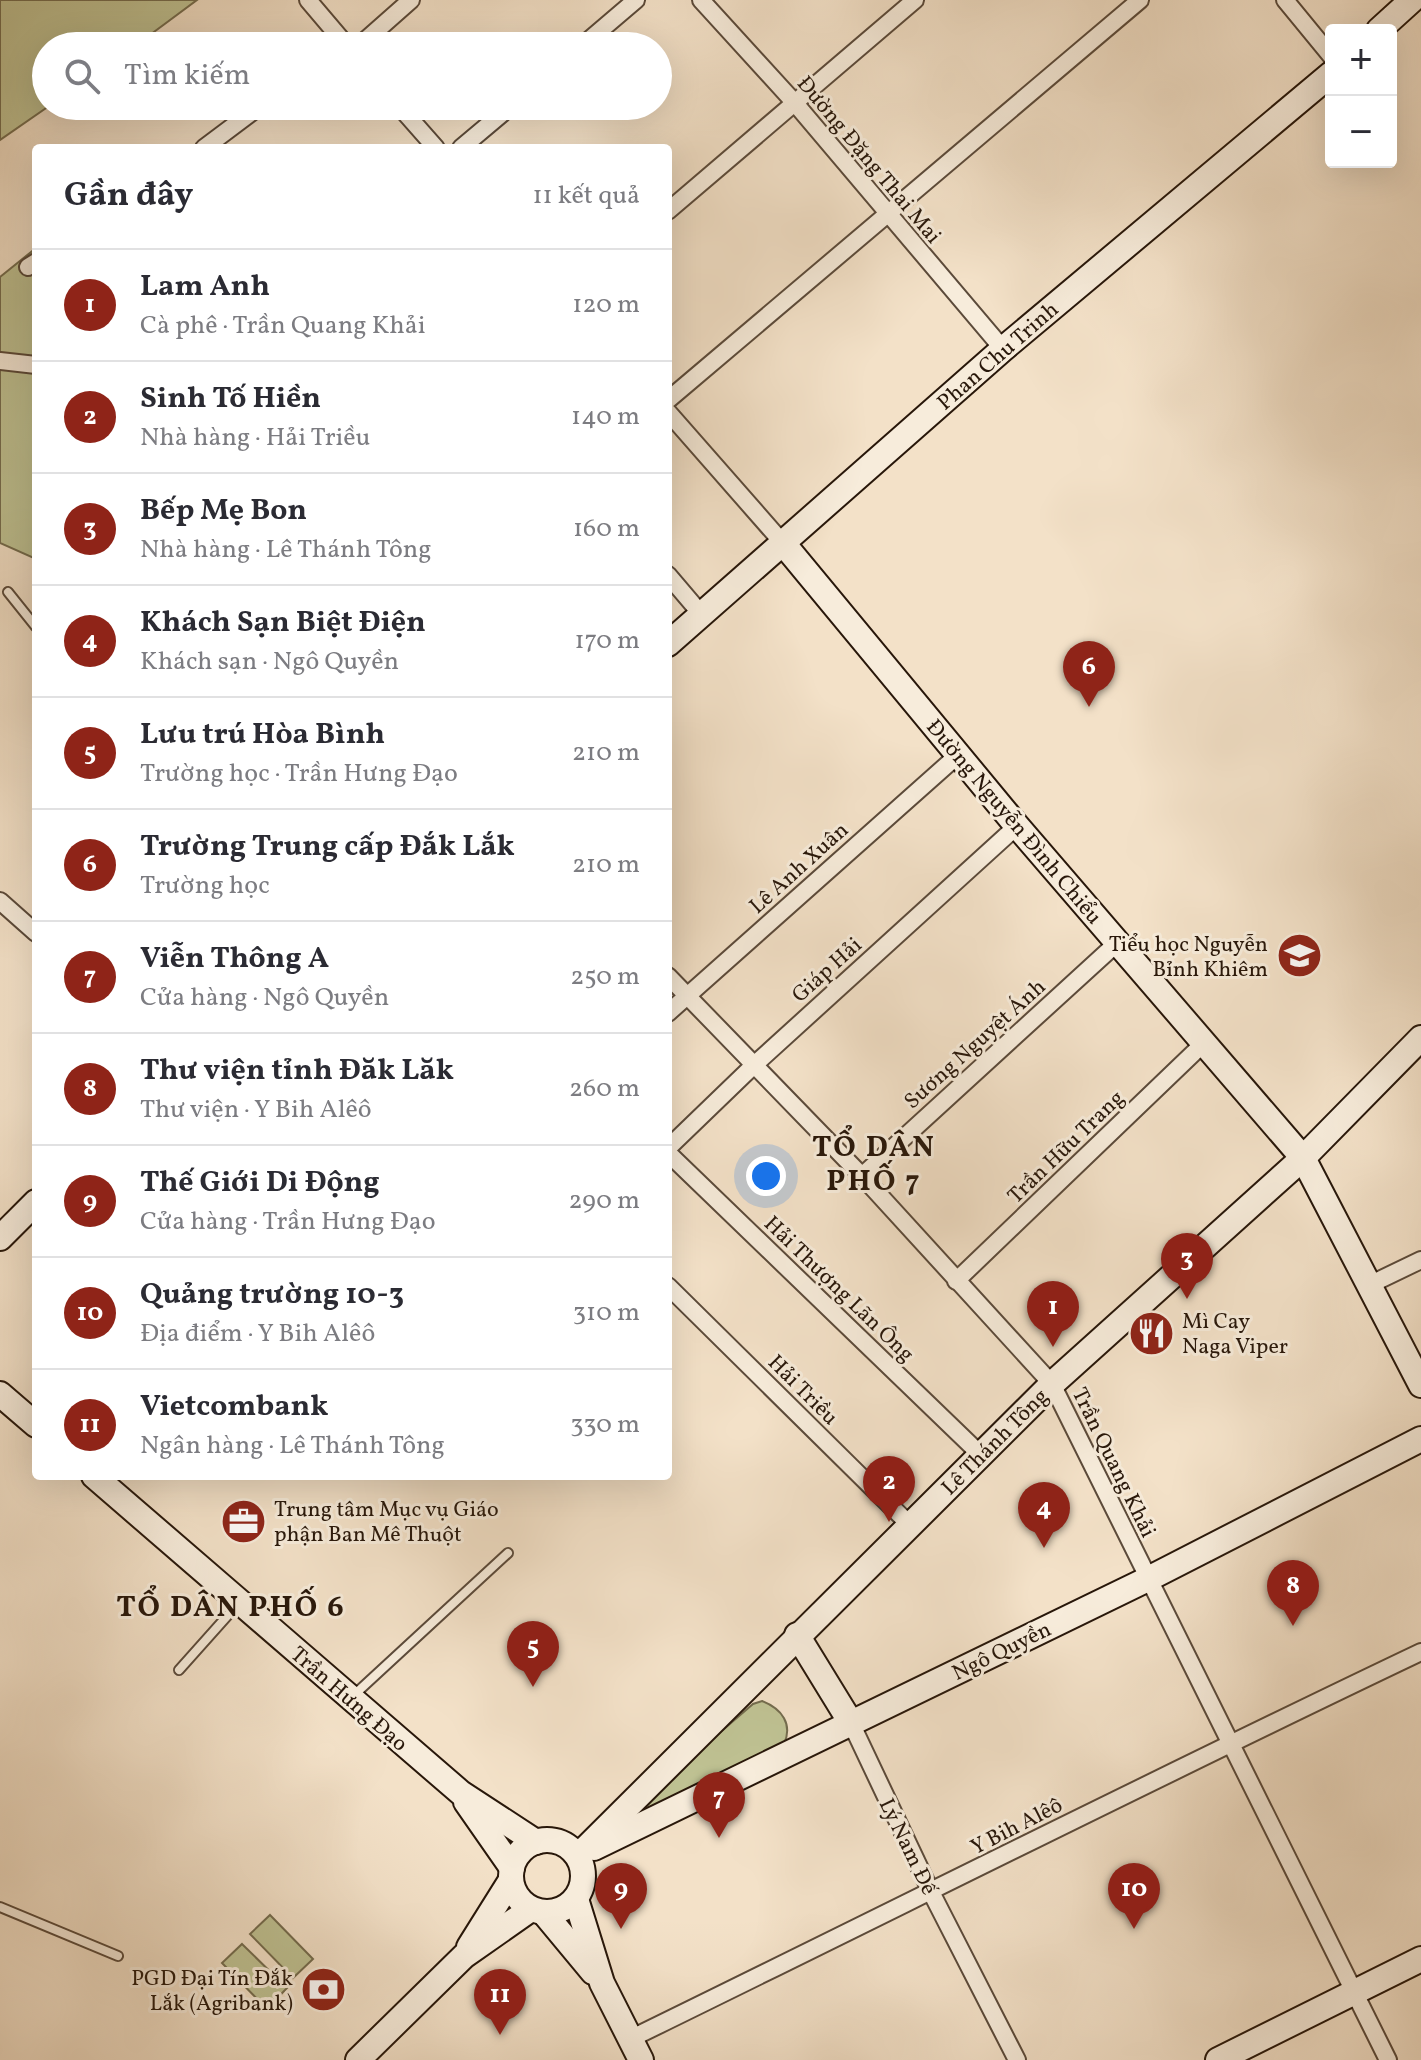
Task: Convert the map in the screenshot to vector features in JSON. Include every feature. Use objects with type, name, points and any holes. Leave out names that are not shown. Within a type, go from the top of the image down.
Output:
[{"type":"street","points":[[308,0],[331,32]]},
{"type":"street","points":[[375,32],[411,0]]},
{"type":"street","points":[[598,32],[636,0]]},
{"type":"street","name":"Đường Đặng Thai Mai","points":[[701,0],[794,102],[1003,349]]},
{"type":"street","points":[[672,208],[915,0]]},
{"type":"street","points":[[672,397],[1140,0]]},
{"type":"street","points":[[1285,0],[1325,49]]},
{"type":"street","points":[[1386,24],[1412,0]]},
{"type":"street","name":"Phan Chu Trinh","points":[[672,641],[1003,349],[1325,79]]},
{"type":"street","points":[[209,144],[241,120]]},
{"type":"street","points":[[411,120],[432,144]]},
{"type":"street","points":[[466,144],[494,120]]},
{"type":"street","points":[[0,361],[32,365]]},
{"type":"street","points":[[672,417],[782,542]]},
{"type":"street","name":"Đường Nguyễn Đình Chiểu","points":[[782,542],[1017,826],[1303,1158],[1421,1385]]},
{"type":"street","points":[[672,580],[702,615]]},
{"type":"street","name":"Lê Anh Xuân","points":[[672,1009],[958,755]]},
{"type":"street","name":"Giáp Hải","points":[[672,1146],[753,1066],[1017,826]]},
{"type":"street","points":[[0,901],[32,929]]},
{"type":"street","name":"Sương Nguyệt Ánh","points":[[862,1176],[1117,943]]},
{"type":"street","name":"Trần Quang Khải","points":[[672,981],[862,1176],[1052,1384],[1388,2060]]},
{"type":"street","name":"Lê Thánh Tông","points":[[578,1856],[1052,1384],[1303,1158],[1421,1038]]},
{"type":"street","name":"Trần Hữu Trang","points":[[956,1281],[1204,1043]]},
{"type":"street","name":"Hải Thượng Lãn Ông","points":[[672,1154],[981,1455]]},
{"type":"street","points":[[0,1238],[32,1206]]},
{"type":"street","points":[[1369,1285],[1421,1260]]},
{"type":"street","name":"Hải Triều","points":[[672,1290],[909,1524]]},
{"type":"street","points":[[0,1394],[32,1422]]},
{"type":"street","name":"Ngô Quyền","points":[[578,1856],[1148,1579],[1421,1439]]},
{"type":"street","name":"Trần Hưng Đạo","points":[[99,1480],[461,1793],[536,1842]]},
{"type":"street","name":"Lý Nam Đế","points":[[797,1635],[851,1723],[931,1892],[1017,2060]]},
{"type":"street","name":"Y Bih Alêô","points":[[635,2049],[931,1892],[1229,1743],[1421,1652]]},
{"type":"street","name":"Trần Hưng Đạo","points":[[461,1793],[511,1874]]},
{"type":"street","points":[[358,2060],[464,1956],[538,1911],[567,1907],[576,1899],[584,1878],[578,1856],[559,1842],[536,1842],[525,1847],[517,1856],[511,1874],[464,1956]]},
{"type":"street","points":[[511,1874],[514,1892],[521,1902],[538,1911],[602,1983]]},
{"type":"street","points":[[576,1899],[602,1983],[635,2049]]},
{"type":"street","points":[[1218,2060],[1421,1959]]},
{"type":"lane","points":[[8,592],[32,622]]},
{"type":"lane","points":[[351,1698],[508,1553]]},
{"type":"lane","points":[[179,1670],[240,1602]]},
{"type":"lane","points":[[0,1907],[118,1956]]},
{"type":"green space","points":[[0,0],[197,0],[154,32],[32,32],[32,118],[0,140]]},
{"type":"green space","points":[[32,251],[32,557],[0,543],[0,277]]},
{"type":"green space","points":[[762,1701],[775,1708],[784,1718],[787,1730],[784,1744],[586,1848],[753,1704]]},
{"type":"green space","points":[[270,1915],[313,1959],[293,1978],[250,1934]]},
{"type":"green space","points":[[242,1944],[287,1988],[267,2009],[222,1963]]},
{"type":"place","name":"Trường Trung cấp Đắk Lắk","points":[[1089,707]]},
{"type":"place","name":"Tiểu học Nguyễn Bỉnh Khiêm","points":[[1299,956]]},
{"type":"place","name":"Bếp Mẹ Bon","points":[[1187,1299]]},
{"type":"place","name":"Mì Cay Naga Viper","points":[[1151,1333]]},
{"type":"place","name":"Lam Anh","points":[[1053,1347]]},
{"type":"place","name":"Trung tâm Mục vụ Giáo phận Ban Mê Thuột","points":[[243,1521]]},
{"type":"place","name":"Sinh Tố Hiền","points":[[889,1522]]},
{"type":"place","name":"Khách Sạn Biệt Điện","points":[[1044,1548]]},
{"type":"place","name":"Thư viện tỉnh Đăk Lăk","points":[[1293,1626]]},
{"type":"place","name":"Lưu trú Hòa Bình","points":[[533,1687]]},
{"type":"place","name":"Viễn Thông A","points":[[719,1838]]},
{"type":"place","name":"Thế Giới Di Động","points":[[621,1929]]},
{"type":"place","name":"Quảng trường 10-3","points":[[1134,1929]]},
{"type":"place","name":"PGD Đại Tín Đắk Lắk (Agribank)","points":[[324,1990]]},
{"type":"place","name":"Vietcombank","points":[[500,2035]]},
{"type":"district","name":"TỔ DÂN PHỐ 7","points":[[874,1163]]},
{"type":"district","name":"TỔ DÂN PHỐ 6","points":[[231,1606]]}]
